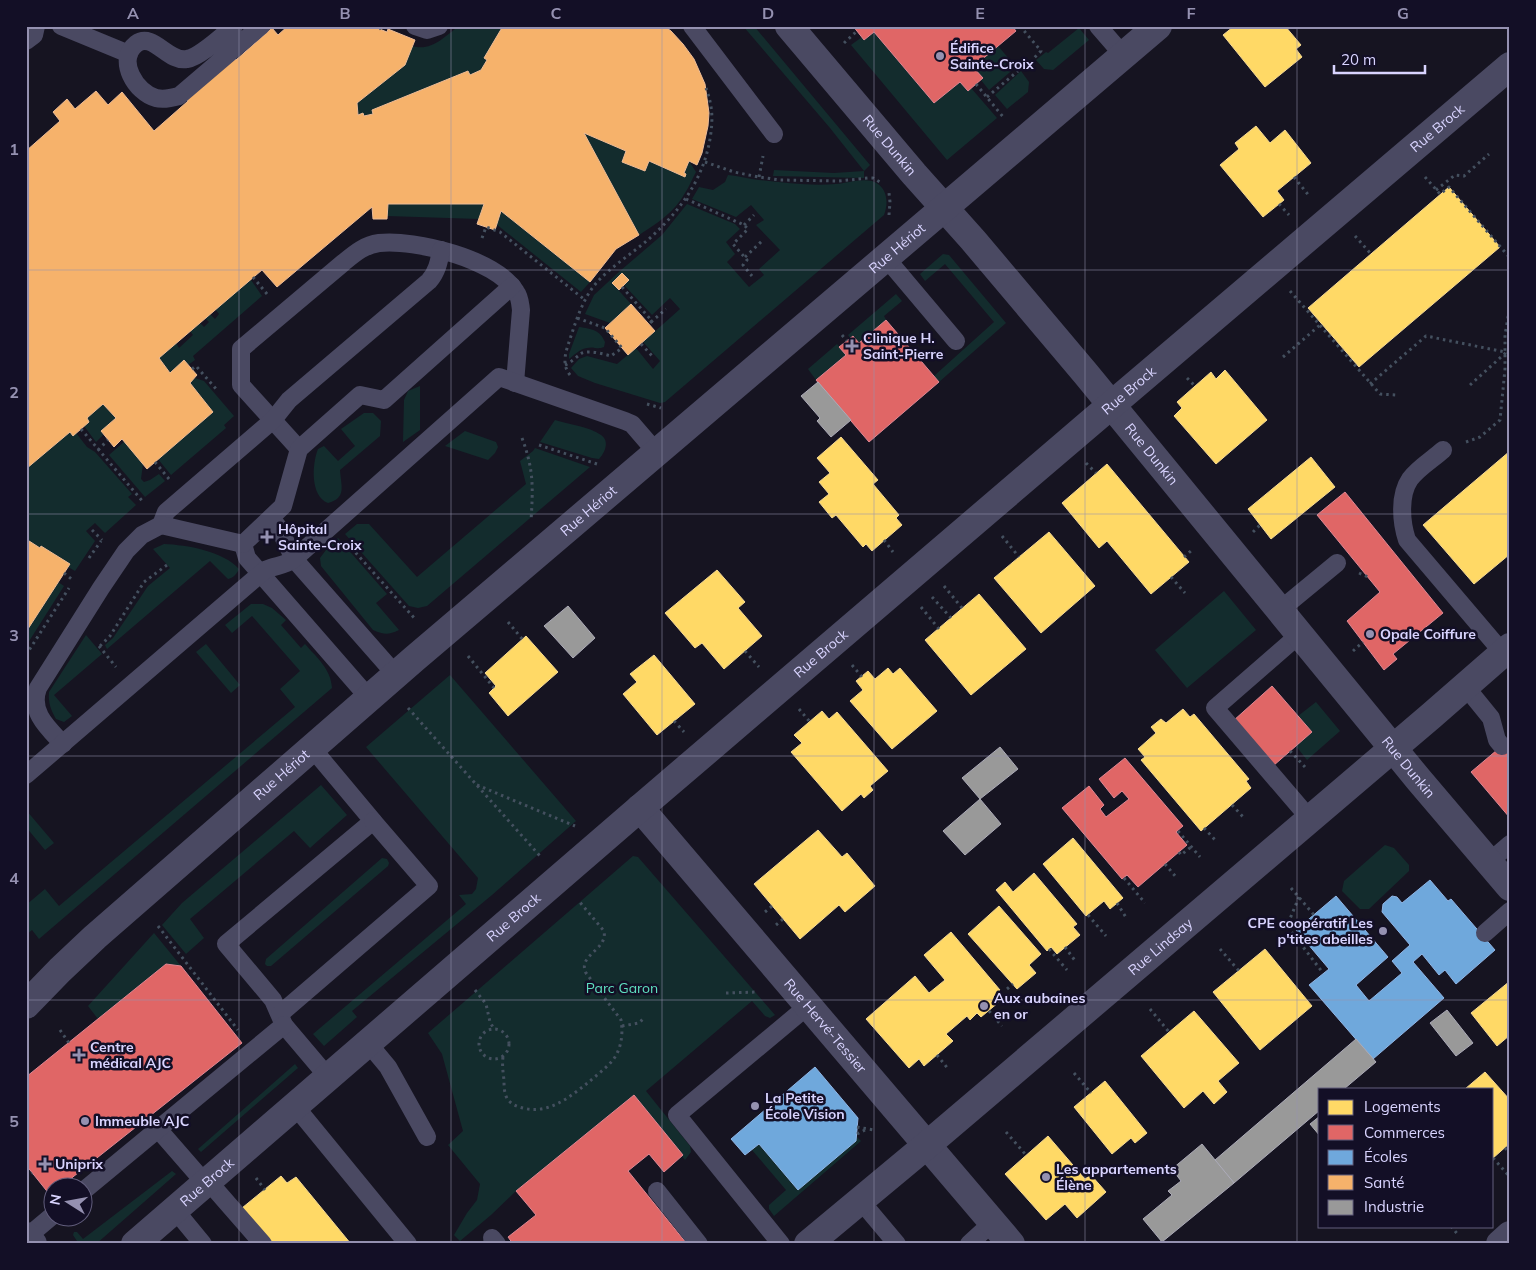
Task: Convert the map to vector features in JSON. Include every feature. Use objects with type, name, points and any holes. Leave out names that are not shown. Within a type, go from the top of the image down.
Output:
[{"type":"street","name":"Rue Dunkin","points":[[789,26],[1112,404],[1393,748],[1510,887]]},
{"type":"street","name":"Rue Hériot","points":[[30,993],[63,968],[369,698],[1158,26]]},
{"type":"street","name":"Rue Brock","points":[[136,1244],[640,808],[1510,66]]},
{"type":"street","name":"Rue Lindsay","points":[[808,1244],[927,1145],[1506,650]]},
{"type":"street","name":"Rue Hervé-Tessier","points":[[640,808],[1011,1244]]},
{"type":"street","points":[[1500,1244],[1510,1235]]},
{"type":"lane","points":[[26,41],[34,35],[36,26]]},
{"type":"lane","points":[[61,26],[129,54]]},
{"type":"lane","points":[[234,26],[198,54],[185,60],[177,59],[168,54],[151,42],[146,33],[131,49],[129,54],[129,68],[133,80],[142,90],[156,98],[179,96],[261,26]]},
{"type":"lane","points":[[415,26],[427,30],[439,26]]},
{"type":"lane","points":[[692,26],[774,134]]},
{"type":"lane","points":[[1098,26],[1124,56]]},
{"type":"lane","points":[[299,449],[241,385],[241,350],[343,263],[368,245],[406,243],[465,256],[498,274],[512,286],[520,300],[515,382]]},
{"type":"lane","points":[[161,525],[166,512],[273,420],[289,400],[429,281],[438,267],[441,250]]},
{"type":"lane","points":[[886,258],[956,341]]},
{"type":"lane","points":[[243,544],[283,506],[299,449],[360,395],[384,400],[512,286]]},
{"type":"lane","points":[[26,775],[260,574],[271,567],[281,566],[294,559],[499,377],[632,424],[657,453]]},
{"type":"lane","points":[[1443,450],[1411,477],[1406,485],[1402,512],[1404,532],[1407,540],[1506,650]]},
{"type":"lane","points":[[271,518],[279,528],[294,559],[396,675]]},
{"type":"lane","points":[[63,744],[39,716],[35,701],[38,688],[126,551],[142,535],[161,525],[243,544]]},
{"type":"lane","points":[[243,544],[247,558],[260,574],[369,698]]},
{"type":"lane","points":[[1280,610],[1337,562]]},
{"type":"lane","points":[[1300,634],[1215,708],[1310,819]]},
{"type":"lane","points":[[1465,686],[1491,718],[1497,740],[1502,746]]},
{"type":"lane","points":[[92,1184],[158,1129],[282,1020],[429,886],[312,748]]},
{"type":"lane","points":[[328,1077],[282,1020],[273,1000],[226,944],[373,820]]},
{"type":"lane","points":[[1489,862],[1510,844]]},
{"type":"lane","points":[[1486,933],[1510,911]]},
{"type":"lane","points":[[781,1244],[677,1115],[809,1005]]},
{"type":"lane","points":[[368,1043],[388,1067],[427,1137]]},
{"type":"lane","points":[[295,1106],[408,1244]]},
{"type":"lane","points":[[158,1129],[263,1244]]},
{"type":"lane","points":[[657,1190],[699,1244]]},
{"type":"lane","points":[[860,1200],[897,1244]]},
{"type":"lane","points":[[175,1210],[203,1244]]},
{"type":"lane","points":[[969,1244],[992,1222]]},
{"type":"lane","points":[[29,1239],[42,1226]]},
{"type":"path","points":[[1020,26],[1041,51],[1034,58]]},
{"type":"path","points":[[844,43],[857,31]]},
{"type":"path","points":[[987,97],[1018,71]]},
{"type":"path","points":[[574,380],[567,371],[565,354],[584,300],[600,279],[663,226],[693,188],[704,162],[712,121],[711,101],[704,83]]},
{"type":"path","points":[[976,84],[1004,118]]},
{"type":"path","points":[[1436,190],[1455,175],[1464,176],[1489,154]]},
{"type":"path","points":[[704,162],[760,178],[806,180],[873,178],[882,184]]},
{"type":"path","points":[[1424,176],[1440,194],[1450,187],[1510,258]]},
{"type":"path","points":[[1294,177],[1310,197]]},
{"type":"path","points":[[886,188],[889,193],[889,215]]},
{"type":"path","points":[[686,199],[744,225],[748,229],[733,244],[748,260],[743,265],[752,276]]},
{"type":"path","points":[[1279,204],[1289,215]]},
{"type":"path","points":[[744,225],[754,216]]},
{"type":"path","points":[[486,227],[500,232],[584,300]]},
{"type":"path","points":[[1355,235],[1371,254]]},
{"type":"path","points":[[744,257],[762,241]]},
{"type":"path","points":[[253,278],[266,292]]},
{"type":"path","points":[[622,287],[652,321],[649,324],[666,309]]},
{"type":"path","points":[[1290,291],[1380,394],[1396,395]]},
{"type":"path","points":[[1510,305],[1505,335],[1510,357]]},
{"type":"path","points":[[565,365],[581,354],[589,352],[611,356],[622,348],[604,328],[578,318]]},
{"type":"path","points":[[1284,357],[1320,325]]},
{"type":"path","points":[[842,336],[847,341]]},
{"type":"path","points":[[1370,384],[1426,336],[1508,353]]},
{"type":"path","points":[[641,344],[654,358]]},
{"type":"path","points":[[1480,437],[1500,420],[1505,369],[1510,349]]},
{"type":"path","points":[[1470,385],[1508,353]]},
{"type":"path","points":[[1187,378],[1195,386]]},
{"type":"path","points":[[642,402],[661,408]]},
{"type":"path","points":[[81,429],[145,504]]},
{"type":"path","points":[[522,438],[532,473],[533,492],[530,522]]},
{"type":"path","points":[[98,450],[108,440]]},
{"type":"path","points":[[539,445],[598,464]]},
{"type":"path","points":[[155,462],[171,482]]},
{"type":"path","points":[[1086,463],[1096,474]]},
{"type":"path","points":[[1253,532],[1260,525]]},
{"type":"path","points":[[92,530],[102,540]]},
{"type":"path","points":[[341,536],[417,620]]},
{"type":"path","points":[[1002,536],[1019,557]]},
{"type":"path","points":[[884,540],[894,553]]},
{"type":"path","points":[[1184,557],[1192,550]]},
{"type":"path","points":[[100,646],[110,636],[144,582],[167,565]]},
{"type":"path","points":[[64,573],[74,581]]},
{"type":"path","points":[[1171,577],[1185,593]]},
{"type":"path","points":[[944,586],[962,608]]},
{"type":"path","points":[[932,597],[951,618]]},
{"type":"path","points":[[921,607],[939,629]]},
{"type":"path","points":[[508,622],[523,640]]},
{"type":"path","points":[[1353,651],[1363,642]]},
{"type":"path","points":[[744,651],[759,668]]},
{"type":"path","points":[[468,656],[494,688]]},
{"type":"path","points":[[852,665],[862,676]]},
{"type":"path","points":[[408,708],[540,857]]},
{"type":"path","points":[[800,709],[810,722]]},
{"type":"path","points":[[674,721],[684,732]]},
{"type":"path","points":[[1290,751],[1305,767]]},
{"type":"path","points":[[474,784],[575,826]]},
{"type":"path","points":[[1232,805],[1245,819]]},
{"type":"path","points":[[1204,828],[1217,842]]},
{"type":"path","points":[[1178,831],[1200,857]]},
{"type":"path","points":[[1179,852],[1182,855],[1191,847]]},
{"type":"path","points":[[1165,864],[1176,877]]},
{"type":"path","points":[[1124,878],[1145,903]]},
{"type":"path","points":[[1291,888],[1314,915]]},
{"type":"path","points":[[1299,897],[1287,926],[1323,973]]},
{"type":"path","points":[[503,1057],[498,1059],[488,1058],[480,1052],[479,1042],[488,1030],[494,1029],[503,1032],[509,1040],[509,1049],[503,1057],[502,1064],[505,1093],[508,1101],[515,1106],[527,1109],[546,1108],[569,1098],[610,1064],[616,1055],[623,1029],[621,1020],[583,968],[584,962],[602,943],[605,936],[604,931],[578,900]]},
{"type":"path","points":[[1117,903],[1127,918]]},
{"type":"path","points":[[1088,915],[1106,936]]},
{"type":"path","points":[[158,926],[242,1035]]},
{"type":"path","points":[[1065,947],[1076,962]]},
{"type":"path","points":[[1049,949],[1067,970]]},
{"type":"path","points":[[1220,949],[1239,971]]},
{"type":"path","points":[[1007,989],[1013,984]]},
{"type":"path","points":[[474,988],[486,1004],[490,1022],[494,1029]]},
{"type":"path","points":[[726,992],[762,992]]},
{"type":"path","points":[[1150,1009],[1169,1032]]},
{"type":"path","points":[[989,1011],[1002,1026]]},
{"type":"path","points":[[224,1020],[227,1017]]},
{"type":"path","points":[[622,1026],[638,1023],[644,1018]]},
{"type":"path","points":[[60,1030],[69,1043]]},
{"type":"path","points":[[937,1055],[949,1070]]},
{"type":"path","points":[[1074,1073],[1091,1093]]},
{"type":"path","points":[[857,1128],[878,1131]]},
{"type":"path","points":[[857,1134],[866,1129]]},
{"type":"path","points":[[1006,1132],[1026,1155]]},
{"type":"path","points":[[1505,1148],[1510,1153]]},
{"type":"path","points":[[1494,1159],[1510,1177]]},
{"type":"path","points":[[26,1177],[32,1173]]},
{"type":"path","points":[[254,1176],[265,1190]]},
{"type":"path","points":[[1453,1228],[1459,1236]]},
{"type":"green space","points":[[459,26],[503,26],[484,58],[487,60],[481,70],[470,75],[468,71],[372,110],[373,114],[364,116],[363,113],[358,115],[357,103],[404,65],[412,46],[425,47],[431,45],[443,39]]},
{"type":"green space","points":[[743,26],[754,26],[870,165],[864,171],[830,128]]},
{"type":"green space","points":[[1079,28],[1089,40],[1053,70],[1044,69],[1036,60],[1046,52],[1048,53]]},
{"type":"green space","points":[[874,32],[934,103],[960,82],[968,91],[971,88],[997,118],[947,160],[851,45],[862,37]]},
{"type":"green space","points":[[998,46],[1016,67],[989,90],[973,67]]},
{"type":"green space","points":[[1021,71],[1029,82],[1028,92],[1007,109],[995,95]]},
{"type":"green space","points":[[584,133],[626,151],[622,162],[644,171],[649,161],[685,177],[686,174],[684,173],[689,161],[696,172],[681,200],[671,212],[639,235]]},
{"type":"green space","points":[[774,170],[834,173],[864,171],[864,178],[773,176]]},
{"type":"green space","points":[[728,175],[788,183],[827,185],[869,180],[878,184],[884,190],[886,198],[885,211],[884,215],[665,402],[660,403],[578,376],[571,368],[579,359],[587,356],[617,364],[636,348],[653,369],[660,361],[643,342],[680,309],[670,298],[652,315],[624,285],[612,283],[631,304],[610,323],[585,314],[594,295],[662,235],[687,204],[735,224],[740,229],[726,242],[735,254],[727,262],[749,287],[764,275],[759,269],[780,250],[756,225],[764,220],[751,205],[736,217],[692,199],[699,187],[713,190],[725,182]]},
{"type":"green space","points":[[388,204],[484,204],[479,219],[387,216]]},
{"type":"green space","points":[[501,211],[590,282],[581,292],[496,224]]},
{"type":"green space","points":[[943,254],[949,255],[1006,323],[939,382],[934,376],[994,322],[945,264],[925,281],[920,274]]},
{"type":"green space","points":[[251,280],[262,296],[193,356],[195,360],[188,365],[184,360],[170,373],[159,358],[176,343],[179,348],[193,335],[190,331],[200,323],[204,327],[209,322],[205,318],[210,314],[215,319],[219,314],[215,309]]},
{"type":"green space","points":[[896,294],[902,301],[884,316],[886,320],[859,343],[853,336],[850,338],[848,335]]},
{"type":"green space","points":[[579,327],[592,329],[598,333],[605,342],[604,347],[584,349],[569,359],[569,354]]},
{"type":"green space","points":[[837,344],[846,355],[816,380],[808,369]]},
{"type":"green space","points":[[195,378],[204,381],[234,416],[224,425],[226,428],[171,475],[158,459],[213,412],[190,383]]},
{"type":"green space","points":[[420,386],[420,430],[403,442],[404,400],[408,391]]},
{"type":"green space","points":[[103,404],[116,418],[101,431],[103,435],[96,442],[84,426],[87,418]]},
{"type":"green space","points":[[364,413],[373,413],[381,421],[380,436],[340,470],[342,491],[338,498],[328,503],[322,499],[315,487],[314,463],[318,449],[324,446],[338,461],[355,446],[341,429]]},
{"type":"green space","points":[[555,420],[585,428],[601,435],[606,444],[605,450],[599,459],[540,442]]},
{"type":"green space","points":[[465,431],[496,442],[498,447],[495,453],[488,460],[445,446]]},
{"type":"green space","points":[[70,432],[76,433],[87,447],[95,452],[132,494],[128,497],[136,505],[105,533],[95,523],[86,531],[95,541],[75,571],[68,567],[69,564],[26,539],[26,469]]},
{"type":"green space","points":[[125,441],[143,464],[141,479],[144,482],[159,474],[165,481],[145,497],[109,455]]},
{"type":"green space","points":[[535,448],[590,467],[427,606],[418,608],[409,606],[345,534],[357,524],[369,524],[417,577],[526,484],[520,461]]},
{"type":"green space","points":[[338,538],[387,594],[376,603],[399,630],[386,634],[373,630],[321,566],[320,558]]},
{"type":"green space","points":[[164,544],[214,553],[239,569],[235,576],[228,579],[210,561],[107,649],[105,645],[113,638],[148,586],[170,568],[153,549]]},
{"type":"green space","points":[[58,582],[64,586],[26,646],[26,632]]},
{"type":"green space","points":[[1224,591],[1256,630],[1187,688],[1155,650]]},
{"type":"green space","points":[[251,604],[263,604],[272,608],[286,620],[281,625],[301,648],[305,644],[319,659],[329,675],[332,688],[39,939],[32,930],[26,935],[26,905],[45,889],[59,906],[295,707],[280,689],[300,671],[252,616],[232,633],[225,625]]},
{"type":"green space","points":[[86,635],[102,654],[54,695],[72,716],[64,722],[56,719],[54,716],[49,703],[49,692]]},
{"type":"green space","points":[[206,644],[240,685],[231,693],[196,652]]},
{"type":"green space","points":[[450,675],[576,821],[492,895],[352,1011],[357,1017],[324,1046],[313,1034],[466,904],[459,895],[472,894],[476,889],[478,878],[366,747]]},
{"type":"green space","points":[[1316,702],[1340,731],[1307,760],[1296,746],[1312,732],[1298,716]]},
{"type":"green space","points":[[321,785],[347,815],[310,848],[294,831],[190,919],[204,938],[186,954],[162,925],[182,903]]},
{"type":"green space","points":[[26,810],[54,843],[45,850],[26,827]]},
{"type":"green space","points":[[1385,845],[1394,848],[1409,865],[1409,871],[1369,909],[1360,909],[1342,891],[1344,881]]},
{"type":"green space","name":"Parc Garon","points":[[633,856],[638,857],[775,1015],[770,1018],[765,1016],[752,1001],[646,1091],[690,1146],[691,1152],[685,1160],[634,1095],[516,1191],[460,1241],[454,1235],[477,1200],[480,1184],[448,1145],[463,1131],[442,1054],[428,1033]]},
{"type":"green space","points":[[382,858],[387,859],[388,866],[271,966],[265,964],[266,959]]},
{"type":"green space","points":[[154,933],[181,966],[166,964],[98,1019],[88,1006]]},
{"type":"green space","points":[[295,1064],[298,1068],[201,1152],[198,1149]]},
{"type":"green space","points":[[856,1136],[861,1141],[774,1216],[769,1209],[769,1205],[786,1190],[752,1150],[759,1144],[798,1190],[856,1141]]},
{"type":"green space","points":[[172,1171],[176,1174],[96,1244],[79,1244],[73,1235],[74,1232],[77,1232],[83,1239]]},
{"type":"building: Logements","points":[[1232,26],[1285,26],[1301,45],[1296,49],[1302,57],[1265,87],[1223,35]]},
{"type":"building: Logements","points":[[1256,126],[1270,143],[1285,130],[1311,163],[1277,191],[1284,200],[1263,217],[1220,165],[1239,149],[1235,143]]},
{"type":"building: Logements","points":[[1449,187],[1500,247],[1359,367],[1308,308]]},
{"type":"building: Logements","points":[[1225,370],[1267,420],[1216,464],[1174,416],[1182,408],[1177,402],[1211,372],[1216,379]]},
{"type":"building: Logements","points":[[841,437],[878,480],[873,484],[899,515],[896,518],[902,525],[872,551],[866,544],[863,547],[836,515],[832,518],[819,502],[829,494],[819,482],[830,473],[817,458]]},
{"type":"building: Logements","points":[[1510,451],[1510,554],[1474,584],[1423,525]]},
{"type":"building: Logements","points":[[1311,457],[1335,487],[1271,539],[1248,509]]},
{"type":"building: Logements","points":[[1107,464],[1189,562],[1151,594],[1107,541],[1099,548],[1062,503]]},
{"type":"building: Logements","points":[[1049,532],[1095,586],[1041,633],[994,578]]},
{"type":"building: Logements","points":[[717,570],[745,602],[738,608],[762,636],[724,669],[702,643],[695,648],[665,613]]},
{"type":"building: Logements","points":[[979,594],[1026,649],[971,695],[925,640]]},
{"type":"building: Logements","points":[[526,636],[558,672],[508,716],[489,693],[496,686],[485,673]]},
{"type":"building: Logements","points":[[654,655],[695,704],[657,735],[623,694],[637,682],[630,674]]},
{"type":"building: Logements","points":[[888,668],[893,674],[900,668],[937,711],[892,749],[850,701],[863,690],[856,681],[868,671],[875,679]]},
{"type":"building: Logements","points":[[1183,709],[1190,717],[1194,714],[1249,779],[1246,781],[1251,788],[1201,831],[1141,760],[1145,757],[1138,749],[1156,733],[1151,727],[1161,719],[1166,723]]},
{"type":"building: Logements","points":[[822,711],[829,719],[837,712],[888,771],[870,786],[873,790],[864,798],[861,794],[842,811],[791,752],[802,743],[794,735]]},
{"type":"building: Logements","points":[[818,830],[842,857],[847,853],[875,886],[845,912],[839,905],[800,939],[754,884]]},
{"type":"building: Logements","points":[[1073,838],[1123,898],[1110,909],[1104,901],[1086,916],[1043,864]]},
{"type":"building: Logements","points":[[1034,873],[1077,924],[1073,927],[1080,935],[1057,954],[1051,947],[1047,951],[996,890],[1005,882],[1013,892]]},
{"type":"building: Logements","points":[[999,906],[1041,954],[1029,965],[1036,973],[1017,989],[968,934]]},
{"type":"building: Logements","points":[[951,932],[1000,990],[993,997],[999,1002],[981,1017],[977,1013],[970,1020],[967,1016],[946,1034],[953,1041],[924,1066],[919,1059],[909,1068],[866,1019],[915,976],[929,993],[945,980],[924,955]]},
{"type":"building: Logements","points":[[1265,949],[1312,1006],[1260,1050],[1213,992]]},
{"type":"building: Logements","points":[[1510,981],[1510,1035],[1497,1046],[1471,1013]]},
{"type":"building: Logements","points":[[1194,1011],[1239,1063],[1218,1081],[1227,1092],[1214,1104],[1203,1091],[1184,1108],[1141,1056]]},
{"type":"building: Logements","points":[[1485,1072],[1510,1100],[1510,1143],[1494,1157],[1494,1088],[1466,1088]]},
{"type":"building: Logements","points":[[1105,1081],[1147,1133],[1135,1143],[1131,1138],[1112,1154],[1074,1107]]},
{"type":"building: Logements","name":"Les appartements Élène","points":[[1048,1136],[1085,1179],[1091,1175],[1106,1192],[1077,1218],[1065,1204],[1046,1220],[1005,1174]]},
{"type":"building: Logements","points":[[281,1176],[287,1183],[296,1177],[351,1244],[271,1244],[242,1208]]},
{"type":"building: Commerces","name":"Édifice Sainte-Croix","points":[[853,26],[1012,26],[1016,31],[973,67],[983,78],[968,91],[960,82],[934,103],[874,32],[864,40]]},
{"type":"building: Commerces","points":[[886,320],[939,382],[869,442],[816,380],[846,355],[839,347],[853,336],[859,343]]},
{"type":"building: Commerces","points":[[1345,492],[1443,613],[1393,654],[1397,659],[1384,670],[1347,621],[1380,592],[1317,515]]},
{"type":"building: Commerces","points":[[1272,686],[1312,732],[1273,766],[1233,721]]},
{"type":"building: Commerces","points":[[1510,739],[1510,818],[1471,772]]},
{"type":"building: Commerces","points":[[1125,758],[1183,826],[1176,832],[1187,845],[1138,887],[1127,875],[1122,879],[1062,808],[1089,786],[1104,805],[1100,809],[1106,817],[1129,799],[1122,791],[1114,798],[1099,779]]},
{"type":"building: Commerces","name":"Immeuble AJC","points":[[166,964],[181,966],[242,1043],[72,1178],[42,1178],[42,1185],[26,1165],[26,1077]]},
{"type":"building: Commerces","points":[[634,1095],[683,1155],[664,1172],[649,1154],[628,1171],[687,1244],[513,1244],[508,1237],[536,1215],[516,1191]]},
{"type":"building: Écoles","points":[[1430,880],[1448,901],[1451,899],[1495,950],[1456,984],[1445,970],[1439,975],[1422,954],[1413,962],[1444,998],[1373,1059],[1309,985],[1329,969],[1296,930],[1336,896],[1388,957],[1356,985],[1369,1001],[1402,973],[1392,961],[1410,945],[1382,912],[1383,904],[1392,896],[1397,897],[1402,903]]},
{"type":"building: Écoles","points":[[815,1067],[858,1118],[856,1141],[798,1190],[759,1144],[745,1155],[731,1139]]},
{"type":"building: Santé","points":[[288,26],[372,26],[387,32],[388,29],[415,40],[405,65],[357,103],[358,115],[363,113],[364,116],[373,114],[372,110],[468,71],[470,75],[481,70],[487,60],[484,58],[503,26],[664,26],[683,44],[694,59],[705,84],[709,113],[702,153],[697,165],[689,161],[684,173],[686,174],[685,177],[649,161],[645,171],[622,162],[626,151],[584,133],[639,235],[616,249],[590,282],[501,211],[495,230],[477,224],[484,204],[388,204],[387,219],[373,219],[372,207],[277,287],[262,270],[159,358],[170,373],[184,360],[197,375],[190,383],[213,412],[147,469],[122,439],[114,447],[101,431],[116,418],[103,404],[87,418],[89,422],[73,436],[70,432],[26,469],[26,151],[60,121],[53,112],[67,99],[75,109],[96,91],[108,105],[122,92],[154,131],[188,101],[184,96],[226,47],[236,60],[272,28],[278,35]]},
{"type":"building: Santé","points":[[622,273],[629,280],[619,290],[612,283]]},
{"type":"building: Santé","points":[[631,304],[655,331],[628,355],[605,328]]},
{"type":"building: Santé","points":[[26,539],[70,564],[26,632]]},
{"type":"building: Industrie","points":[[818,382],[851,420],[831,437],[817,421],[820,418],[801,396]]},
{"type":"building: Industrie","points":[[568,606],[595,638],[573,658],[544,626]]},
{"type":"building: Industrie","points":[[1000,747],[1018,769],[980,799],[962,778]]},
{"type":"building: Industrie","points":[[980,799],[1001,824],[965,855],[943,831]]},
{"type":"building: Industrie","points":[[1447,1010],[1473,1043],[1456,1056],[1430,1023]]},
{"type":"building: Industrie","points":[[1356,1039],[1376,1062],[1345,1088],[1318,1088],[1318,1112],[1234,1183],[1215,1160]]},
{"type":"building: Industrie","points":[[1318,1118],[1318,1134],[1310,1124]]},
{"type":"building: Industrie","points":[[1202,1144],[1234,1183],[1162,1242],[1143,1219],[1172,1195],[1168,1191],[1181,1181],[1172,1169]]},
{"type":"place","name":"Édifice Sainte-Croix","points":[[940,56]]},
{"type":"place","name":"Clinique H. Saint-Pierre","points":[[852,346]]},
{"type":"place","name":"Hôpital Sainte-Croix","points":[[267,537]]},
{"type":"place","name":"Opale Coiffure","points":[[1370,634]]},
{"type":"place","name":"CPE coopératif Les p'tites abeilles","points":[[1383,931]]},
{"type":"place","name":"Aux aubaines en or","points":[[984,1006]]},
{"type":"place","name":"Centre médical AJC","points":[[79,1055]]},
{"type":"place","name":"La Petite École Vision","points":[[755,1106]]},
{"type":"place","name":"Immeuble AJC","points":[[85,1121]]},
{"type":"place","name":"Uniprix","points":[[45,1164]]},
{"type":"place","name":"Les appartements Élène","points":[[1046,1177]]}]
